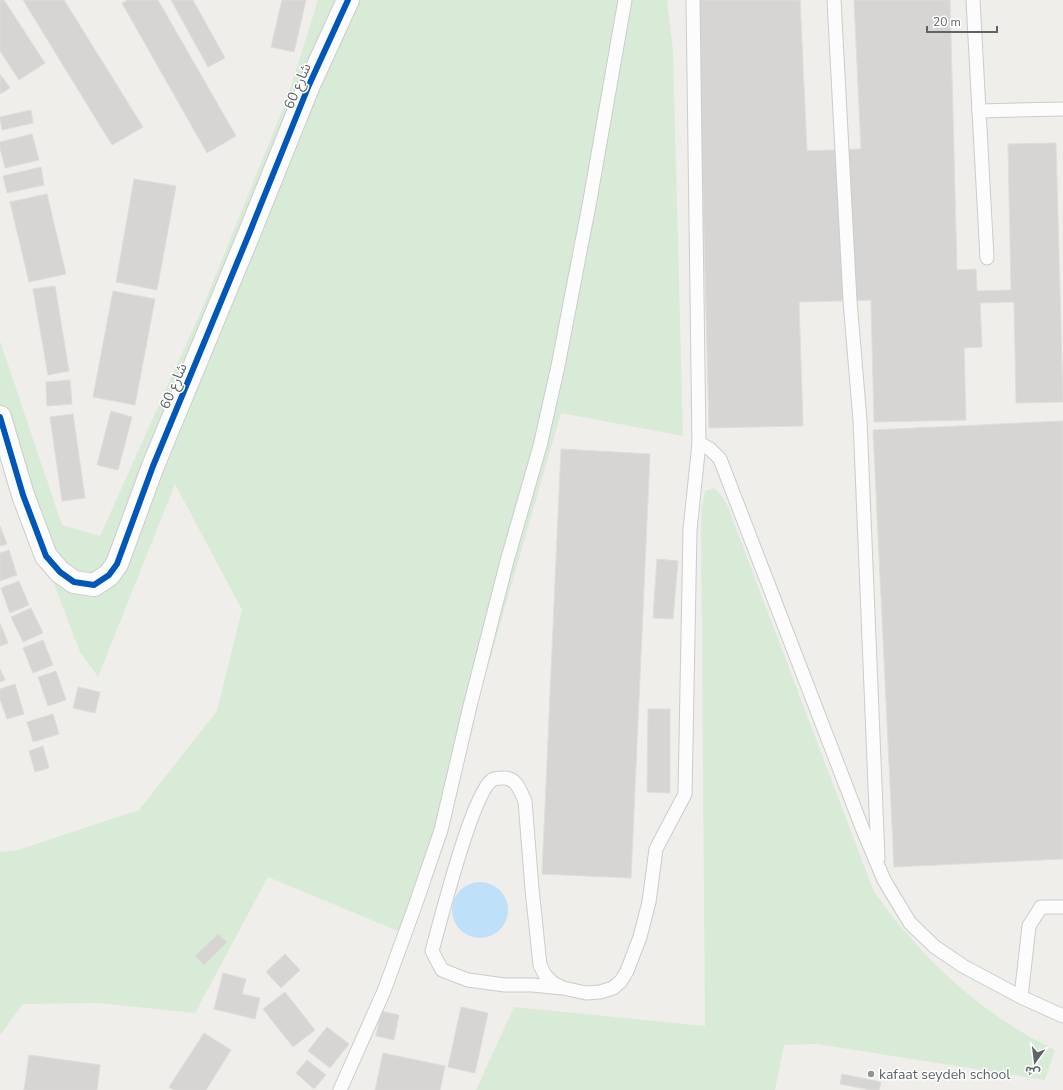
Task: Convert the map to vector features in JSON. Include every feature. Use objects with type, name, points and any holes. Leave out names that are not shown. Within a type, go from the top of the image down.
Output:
[{"type":"street","name":"شارع 60","points":[[0,417],[23,495],[46,556],[60,572],[74,582],[94,585],[109,575],[117,564],[153,466],[309,86],[348,0]]},
{"type":"lane","points":[[340,1090],[384,991],[441,830],[472,698],[507,561],[540,446],[590,200],[625,0]]},
{"type":"lane","points":[[563,988],[553,983],[545,975],[540,964],[525,801],[519,787],[514,781],[508,778],[493,779],[487,785],[472,817],[432,951],[442,970],[468,980],[504,985],[532,985],[563,988],[586,993],[600,992],[613,988],[621,981],[627,972],[641,930],[649,902],[656,849],[685,794],[690,530],[699,443],[693,0]]},
{"type":"lane","points":[[834,0],[850,301],[860,420],[879,868]]},
{"type":"lane","points":[[973,0],[987,258]]},
{"type":"lane","points":[[979,111],[1063,109]]},
{"type":"lane","points":[[699,443],[710,449],[720,459],[879,868],[884,880],[910,923],[935,947],[963,966],[1022,997],[1063,1016]]},
{"type":"lane","points":[[1022,997],[1030,926],[1041,907],[1063,907]]},
{"type":"green space","points":[[318,0],[667,0],[673,50],[683,436],[561,413],[410,936],[268,877],[195,1013],[98,1003],[23,1004],[0,1035],[0,852],[18,850],[139,810],[217,711],[242,610],[175,484],[98,677],[80,652],[0,443],[0,341],[62,525],[100,536],[202,309],[288,96]]},
{"type":"green space","points":[[714,488],[722,496],[728,507],[874,892],[905,932],[958,986],[998,1017],[1024,1034],[1055,1050],[1045,1080],[817,1044],[784,1045],[775,1090],[476,1090],[514,1007],[705,1026],[701,526],[702,505],[705,491]]},
{"type":"water","points":[[480,882],[495,887],[503,895],[508,910],[503,925],[495,933],[480,938],[465,933],[457,925],[452,910],[457,895],[465,887]]},
{"type":"building","points":[[0,0],[4,0],[45,63],[19,80],[0,51]]},
{"type":"building","points":[[23,0],[64,0],[143,127],[112,145]]},
{"type":"building","points":[[128,0],[158,0],[236,136],[207,153],[122,3]]},
{"type":"building","points":[[171,0],[193,0],[225,58],[208,67]]},
{"type":"building","points":[[282,0],[306,0],[294,52],[271,47]]},
{"type":"building","points":[[698,0],[800,0],[807,151],[861,149],[854,0],[950,0],[957,270],[976,269],[977,291],[1011,290],[1008,144],[1056,143],[1063,402],[1016,403],[1014,302],[980,303],[982,347],[964,348],[966,420],[874,422],[871,300],[799,302],[803,426],[709,428]]},
{"type":"building","points":[[0,74],[10,88],[0,94]]},
{"type":"building","points":[[31,110],[33,123],[2,130],[0,117]]},
{"type":"building","points":[[32,134],[39,160],[5,168],[0,142]]},
{"type":"building","points":[[41,167],[44,185],[7,193],[3,176]]},
{"type":"building","points":[[134,179],[176,186],[157,290],[116,282]]},
{"type":"building","points":[[47,194],[66,274],[29,282],[10,202]]},
{"type":"building","points":[[55,286],[69,371],[48,375],[33,289]]},
{"type":"building","points":[[113,291],[155,299],[135,405],[93,397]]},
{"type":"building","points":[[70,380],[72,404],[47,406],[46,382]]},
{"type":"building","points":[[111,411],[132,417],[118,470],[97,465]]},
{"type":"building","points":[[73,414],[85,498],[62,501],[50,417]]},
{"type":"building","points":[[1063,421],[1063,859],[894,867],[873,430]]},
{"type":"building","points":[[561,449],[650,454],[631,878],[542,874]]},
{"type":"building","points":[[0,526],[7,544],[0,546]]},
{"type":"building","points":[[9,550],[17,575],[0,581],[0,553]]},
{"type":"building","points":[[657,559],[678,561],[673,619],[653,618]]},
{"type":"building","points":[[19,581],[29,605],[10,613],[1,588]]},
{"type":"building","points":[[31,608],[43,633],[23,642],[11,617]]},
{"type":"building","points":[[0,623],[8,643],[0,646]]},
{"type":"building","points":[[43,640],[53,665],[33,673],[23,648]]},
{"type":"building","points":[[0,669],[5,680],[0,682]]},
{"type":"building","points":[[56,671],[66,700],[48,706],[38,677]]},
{"type":"building","points":[[15,684],[24,714],[7,719],[0,699],[0,689]]},
{"type":"building","points":[[78,687],[100,692],[95,713],[73,708]]},
{"type":"building","points":[[648,709],[670,709],[670,793],[647,792]]},
{"type":"building","points":[[53,714],[59,734],[33,742],[27,722]]},
{"type":"building","points":[[43,746],[49,768],[35,772],[29,751]]},
{"type":"building","points":[[218,934],[227,942],[204,965],[195,956]]},
{"type":"building","points":[[285,954],[300,970],[281,988],[266,972]]},
{"type":"building","points":[[223,973],[246,979],[242,994],[260,998],[255,1019],[214,1009]]},
{"type":"building","points":[[285,992],[315,1030],[293,1047],[263,1009]]},
{"type":"building","points":[[461,1007],[488,1013],[475,1073],[448,1067]]},
{"type":"building","points":[[381,1011],[399,1015],[394,1040],[376,1036]]},
{"type":"building","points":[[327,1027],[349,1044],[330,1068],[308,1051]]},
{"type":"building","points":[[204,1033],[231,1050],[206,1090],[174,1090],[169,1087]]},
{"type":"building","points":[[383,1053],[445,1066],[440,1090],[375,1090]]},
{"type":"building","points":[[29,1055],[100,1065],[97,1090],[24,1090]]},
{"type":"building","points":[[307,1060],[326,1075],[314,1089],[296,1073]]},
{"type":"building","points":[[842,1074],[881,1082],[879,1090],[871,1090],[840,1084]]},
{"type":"cycle path","points":[[0,417],[23,495],[46,556],[60,572],[74,582],[94,585],[109,575],[117,564],[153,466],[309,85],[348,0]]},
{"type":"place","name":"kafaat seydeh school","points":[[871,1074]]}]
